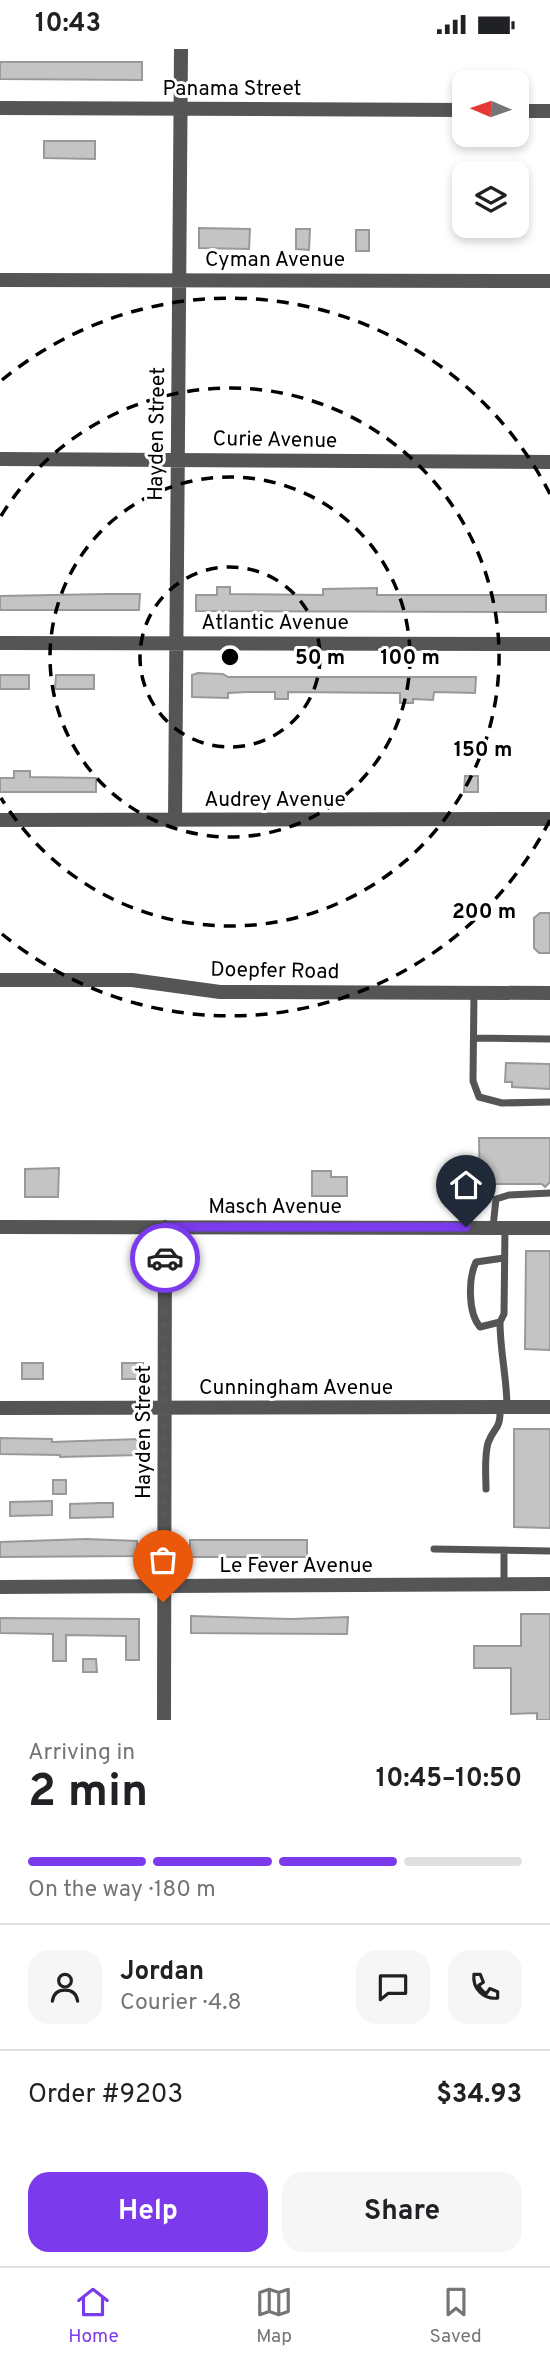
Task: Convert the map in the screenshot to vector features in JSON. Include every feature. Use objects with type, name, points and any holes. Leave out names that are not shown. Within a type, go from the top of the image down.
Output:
[{"type":"street","name":"Hayden Street","points":[[175,820],[181,49]]},
{"type":"street","name":"Panama Street","points":[[0,108],[452,110]]},
{"type":"street","points":[[529,111],[550,111]]},
{"type":"street","name":"Cyman Avenue","points":[[0,280],[550,281]]},
{"type":"street","name":"Curie Avenue","points":[[0,460],[550,462]]},
{"type":"street","name":"Atlantic Avenue","points":[[0,643],[550,643]]},
{"type":"street","name":"Audrey Avenue","points":[[0,820],[550,819]]},
{"type":"street","name":"Doepfer Road","points":[[0,979],[132,980],[220,992],[550,993]]},
{"type":"street","name":"Masch Avenue","points":[[0,1227],[550,1228]]},
{"type":"street","name":"Hayden Street","points":[[164,1720],[165,1227]]},
{"type":"street","name":"Cunningham Avenue","points":[[0,1408],[550,1407]]},
{"type":"street","name":"Le Fever Avenue","points":[[0,1587],[550,1584]]},
{"type":"lane","points":[[474,993],[473,1080],[479,1097],[502,1103],[550,1102]]},
{"type":"lane","points":[[474,1038],[550,1039]]},
{"type":"lane","points":[[486,1489],[486,1452],[489,1441],[501,1422],[507,1382],[500,1348],[500,1322],[504,1314],[504,1258],[496,1199],[509,1195],[550,1193]]},
{"type":"lane","points":[[500,1322],[480,1327],[473,1319],[472,1269],[476,1262],[504,1258]]},
{"type":"lane","points":[[434,1549],[550,1551]]},
{"type":"lane","points":[[504,1585],[505,1550]]},
{"type":"building","points":[[0,62],[142,62],[142,80],[0,79]]},
{"type":"building","points":[[44,141],[95,141],[95,159],[44,158]]},
{"type":"building","points":[[199,228],[250,229],[249,249],[199,248]]},
{"type":"building","points":[[296,229],[310,229],[309,250],[296,249]]},
{"type":"building","points":[[356,230],[369,230],[369,251],[356,251]]},
{"type":"building","points":[[217,587],[230,587],[230,594],[323,595],[323,589],[377,588],[377,595],[546,595],[546,612],[196,611],[196,595],[217,595]]},
{"type":"building","points":[[140,594],[139,610],[0,610],[0,596]]},
{"type":"building","points":[[223,674],[228,677],[476,677],[475,693],[434,692],[433,700],[413,699],[413,703],[400,703],[400,693],[288,692],[288,699],[275,699],[275,692],[247,692],[228,693],[228,698],[192,697],[192,675]]},
{"type":"building","points":[[0,675],[29,675],[29,689],[0,689]]},
{"type":"building","points":[[56,675],[94,675],[94,689],[55,689]]},
{"type":"building","points":[[14,771],[30,771],[30,777],[96,778],[96,792],[0,792],[0,778],[14,778]]},
{"type":"building","points":[[465,776],[478,776],[478,792],[464,792]]},
{"type":"building","points":[[540,913],[550,913],[550,953],[539,953],[534,948],[534,918]]},
{"type":"building","points":[[506,1063],[550,1064],[550,1089],[512,1087],[512,1082],[505,1082]]},
{"type":"building","points":[[479,1138],[550,1138],[550,1182],[545,1187],[542,1184],[480,1184]]},
{"type":"building","points":[[59,1168],[58,1197],[25,1197],[25,1169]]},
{"type":"building","points":[[312,1171],[331,1171],[331,1177],[347,1177],[347,1196],[312,1196]]},
{"type":"building","points":[[526,1251],[550,1251],[550,1350],[525,1349]]},
{"type":"building","points":[[22,1363],[43,1363],[43,1379],[22,1379]]},
{"type":"building","points":[[122,1363],[143,1363],[143,1379],[122,1379]]},
{"type":"building","points":[[514,1429],[550,1429],[550,1528],[514,1527]]},
{"type":"building","points":[[0,1438],[52,1439],[52,1442],[139,1439],[139,1455],[60,1457],[0,1454]]},
{"type":"building","points":[[53,1480],[66,1480],[66,1494],[53,1494]]},
{"type":"building","points":[[52,1501],[52,1515],[10,1516],[10,1502]]},
{"type":"building","points":[[113,1503],[113,1517],[70,1518],[70,1504]]},
{"type":"building","points":[[86,1539],[137,1541],[137,1556],[0,1557],[0,1542]]},
{"type":"building","points":[[190,1540],[307,1540],[307,1557],[190,1557]]},
{"type":"building","points":[[521,1614],[550,1614],[550,1720],[537,1720],[537,1713],[511,1714],[511,1668],[474,1668],[474,1646],[521,1646]]},
{"type":"building","points":[[191,1616],[291,1619],[348,1617],[347,1634],[191,1633]]},
{"type":"building","points":[[0,1618],[139,1619],[139,1660],[126,1660],[126,1636],[66,1635],[66,1661],[53,1661],[53,1634],[0,1633]]},
{"type":"building","points":[[83,1659],[96,1659],[97,1672],[83,1672]]},
{"type":"way so far","points":[[163,1602],[165,1258]]},
{"type":"route","points":[[165,1258],[165,1227],[466,1227]]}]
